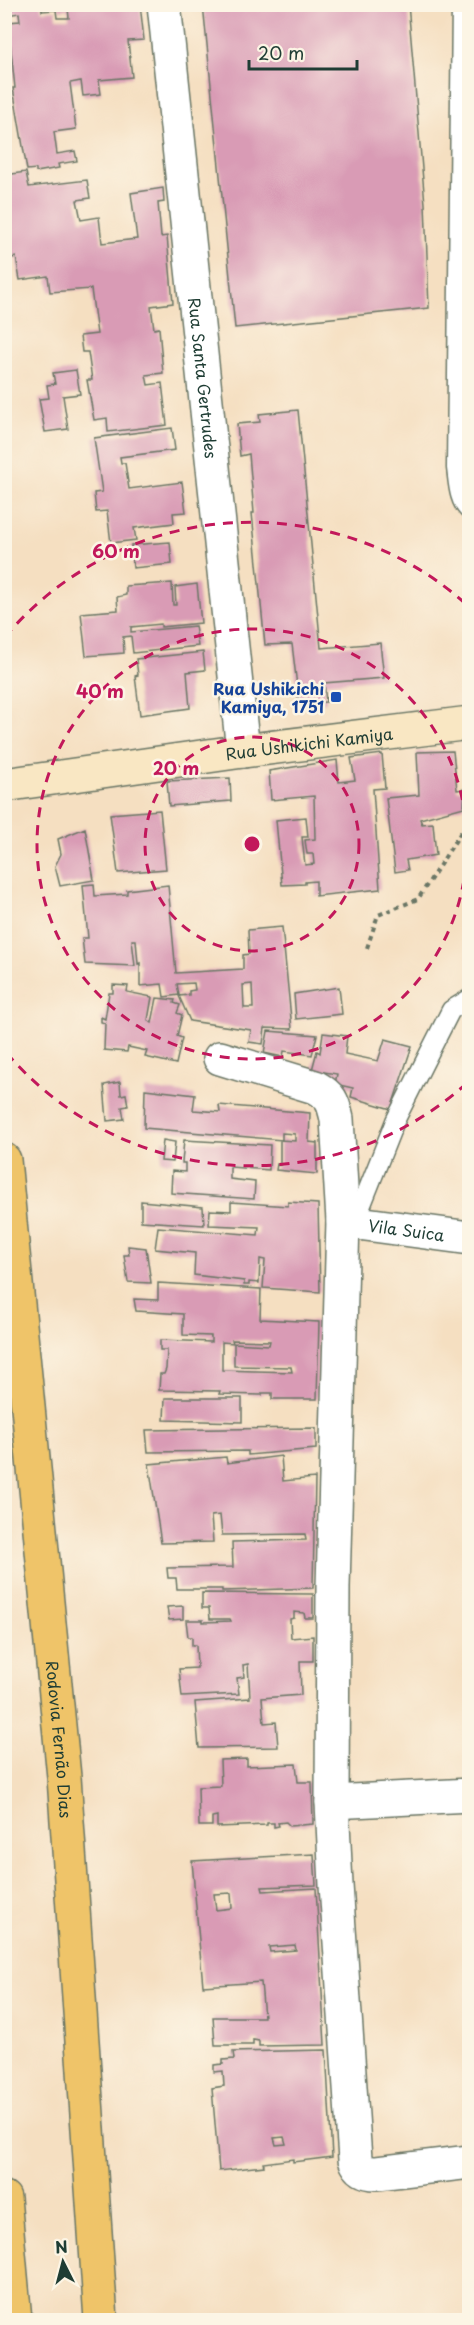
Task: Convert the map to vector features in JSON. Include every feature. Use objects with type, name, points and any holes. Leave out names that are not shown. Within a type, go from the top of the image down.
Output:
[{"type":"highway","name":"Rodovia Fernão Dias","points":[[4,1160],[64,1777],[101,2320]]},
{"type":"highway","points":[[4,2198],[15,2320]]},
{"type":"main road","name":"Rua Ushikichi Kamiya","points":[[4,785],[243,751],[470,723]]},
{"type":"street","name":"Rua Santa Gertrudes","points":[[164,4],[243,751]]},
{"type":"street","points":[[220,1058],[315,1088],[328,1095],[333,1103],[337,1119],[349,1221],[333,1587],[332,1802],[356,2159],[363,2171],[377,2173],[470,2162]]},
{"type":"street","name":"Vila Suica","points":[[349,1221],[470,1238]]},
{"type":"street","points":[[332,1802],[470,1796]]},
{"type":"lane","points":[[461,4],[456,468],[459,492],[466,509],[470,511]]},
{"type":"lane","points":[[349,1221],[395,1121],[451,1010],[469,999]]},
{"type":"path","points":[[367,948],[378,915],[418,899],[470,818]]},
{"type":"building","points":[[5,4],[41,4],[42,11],[56,10],[57,18],[69,18],[68,9],[59,10],[58,4],[92,4],[92,7],[140,4],[144,40],[128,41],[132,77],[99,80],[101,94],[83,96],[81,81],[70,83],[76,129],[54,132],[57,154],[75,151],[77,161],[58,164],[59,168],[36,172],[36,169],[27,170],[13,88],[15,88],[8,22],[20,21],[19,13],[7,15]]},
{"type":"building","points":[[203,4],[408,4],[425,204],[429,308],[235,328]]},
{"type":"building","points":[[26,172],[29,187],[87,180],[90,198],[77,200],[81,220],[99,217],[102,243],[137,239],[131,193],[163,188],[164,202],[158,203],[161,237],[167,236],[173,303],[151,306],[154,329],[159,328],[163,373],[146,375],[148,385],[162,383],[167,425],[108,432],[107,418],[94,420],[87,380],[92,380],[88,352],[82,352],[80,336],[97,334],[91,289],[50,292],[48,276],[20,280],[16,257],[12,258],[5,213],[5,175]]},
{"type":"building","points":[[76,370],[80,394],[63,396],[68,429],[45,432],[39,399],[49,398],[47,385],[55,384],[53,373]]},
{"type":"building","points":[[298,410],[321,648],[380,643],[384,678],[324,683],[326,702],[299,703],[292,644],[265,645],[252,513],[254,513],[249,454],[240,456],[237,424],[260,422],[259,414]]},
{"type":"building","points":[[172,428],[175,450],[120,457],[121,463],[125,463],[129,489],[182,482],[186,512],[173,513],[174,523],[134,528],[136,540],[111,543],[107,511],[96,512],[94,493],[102,492],[94,438]]},
{"type":"building","points":[[170,542],[172,564],[133,568],[131,545]]},
{"type":"building","points":[[172,583],[173,605],[176,605],[175,587],[197,584],[201,623],[131,627],[131,632],[195,626],[198,646],[133,653],[131,636],[123,637],[124,653],[86,656],[81,613],[118,610],[117,597],[126,595],[126,586]]},
{"type":"building","points":[[203,652],[205,670],[187,672],[190,708],[140,715],[135,676],[138,675],[136,659]]},
{"type":"building","points":[[453,751],[457,790],[465,789],[464,807],[420,819],[422,824],[433,823],[436,855],[406,860],[408,870],[395,872],[386,798],[419,795],[417,752]]},
{"type":"building","points":[[382,754],[385,788],[373,789],[380,889],[316,896],[316,881],[282,885],[276,820],[306,817],[308,837],[302,837],[305,865],[314,864],[313,854],[307,854],[305,840],[315,839],[314,796],[271,800],[269,771],[337,760],[339,782],[355,780],[351,758]]},
{"type":"building","points":[[230,778],[231,801],[169,806],[167,781]]},
{"type":"building","points":[[160,810],[166,869],[118,873],[110,814]]},
{"type":"building","points":[[85,828],[94,880],[60,886],[55,866],[61,854],[58,839]]},
{"type":"building","points":[[94,884],[95,896],[127,894],[127,890],[168,885],[176,973],[243,969],[243,955],[249,954],[248,930],[282,927],[292,1029],[265,1028],[263,1044],[249,1042],[251,1030],[190,1021],[179,996],[189,995],[189,991],[195,990],[194,983],[177,984],[179,995],[164,997],[162,984],[140,986],[140,963],[138,964],[136,940],[132,940],[135,966],[85,964],[82,938],[88,938],[83,885]],"holes":[[[252,984],[253,1008],[244,1008],[243,985]]]},
{"type":"building","points":[[113,985],[128,986],[127,992],[152,997],[148,1020],[152,1023],[157,998],[175,1000],[174,1003],[180,1005],[177,1013],[182,1015],[177,1036],[182,1038],[176,1064],[145,1057],[147,1051],[128,1047],[127,1052],[104,1050],[105,1023],[101,1022],[101,1017],[105,1019],[109,993],[113,993]]},
{"type":"building","points":[[339,987],[342,1014],[296,1019],[294,994]]},
{"type":"building","points":[[268,1031],[317,1035],[312,1055],[284,1051],[283,1057],[264,1053]]},
{"type":"building","points":[[323,1033],[347,1036],[345,1054],[378,1061],[385,1039],[412,1046],[391,1109],[351,1097],[353,1088],[335,1084],[337,1074],[312,1070],[317,1051],[320,1053]]},
{"type":"building","points":[[120,1082],[121,1095],[126,1094],[128,1106],[122,1107],[124,1119],[107,1121],[104,1085]]},
{"type":"building","points":[[145,1089],[195,1095],[193,1110],[220,1112],[219,1105],[310,1113],[309,1142],[317,1143],[317,1174],[276,1170],[277,1164],[280,1165],[280,1140],[295,1141],[295,1134],[282,1133],[282,1140],[144,1128]]},
{"type":"building","points":[[163,1140],[175,1142],[173,1162],[161,1161]]},
{"type":"building","points":[[184,1140],[270,1145],[269,1170],[230,1167],[230,1179],[255,1182],[254,1199],[171,1193],[172,1171],[185,1172],[185,1163],[182,1163]]},
{"type":"building","points":[[141,1201],[203,1207],[204,1225],[141,1221]]},
{"type":"building","points":[[231,1202],[288,1206],[288,1202],[318,1204],[320,1292],[263,1288],[265,1260],[260,1259],[259,1283],[249,1282],[249,1285],[244,1285],[244,1281],[194,1275],[195,1253],[155,1249],[158,1227],[258,1235],[259,1227],[209,1225],[210,1210],[231,1211]]},
{"type":"building","points":[[128,1246],[146,1248],[151,1283],[128,1282],[124,1255],[129,1255]]},
{"type":"building","points":[[158,1283],[261,1289],[260,1319],[319,1322],[317,1399],[272,1399],[272,1393],[262,1393],[262,1395],[219,1394],[220,1391],[159,1390],[160,1374],[164,1374],[166,1369],[167,1350],[160,1350],[160,1340],[211,1342],[211,1336],[183,1335],[183,1314],[136,1311],[134,1299],[158,1300]],"holes":[[[270,1341],[269,1345],[234,1343],[234,1366],[291,1367],[292,1372],[222,1370],[222,1342]]]},
{"type":"building","points":[[165,1398],[242,1398],[242,1422],[164,1420]]},
{"type":"building","points":[[316,1428],[316,1449],[248,1455],[248,1451],[148,1452],[146,1430]]},
{"type":"building","points":[[281,1456],[283,1481],[315,1478],[313,1588],[222,1591],[222,1589],[177,1589],[176,1578],[168,1578],[167,1568],[233,1567],[232,1542],[306,1540],[305,1534],[222,1535],[220,1515],[211,1516],[213,1542],[161,1543],[149,1464],[226,1457],[227,1463]]},
{"type":"building","points":[[202,1593],[313,1594],[313,1618],[305,1618],[304,1613],[294,1612],[294,1618],[290,1619],[291,1638],[313,1636],[313,1661],[300,1661],[301,1695],[262,1698],[264,1723],[276,1722],[278,1747],[199,1748],[195,1702],[250,1698],[248,1664],[243,1665],[244,1677],[237,1678],[239,1694],[182,1697],[179,1669],[197,1668],[196,1645],[192,1645],[192,1637],[188,1637],[186,1620],[231,1621],[230,1619],[210,1619],[209,1608],[202,1608]]},
{"type":"building","points":[[183,1606],[183,1619],[169,1620],[167,1607]]},
{"type":"building","points":[[247,1759],[247,1766],[296,1764],[298,1782],[312,1782],[313,1824],[290,1826],[286,1822],[278,1823],[279,1826],[274,1827],[274,1823],[267,1823],[267,1825],[217,1827],[217,1816],[212,1817],[212,1826],[199,1826],[198,1787],[221,1786],[220,1760]]},
{"type":"building","points":[[314,1854],[316,1885],[262,1887],[263,1891],[316,1888],[325,2045],[259,2046],[259,2041],[253,2040],[253,2045],[215,2045],[213,2017],[264,2017],[261,1982],[203,1986],[192,1861]],"holes":[[[231,1893],[232,1908],[216,1910],[214,1894]],[[295,1945],[296,1950],[270,1952],[269,1947]]]},
{"type":"building","points":[[326,2050],[332,2157],[293,2162],[293,2159],[263,2163],[264,2166],[219,2171],[212,2088],[224,2086],[223,2071],[214,2072],[214,2065],[223,2064],[223,2060],[234,2059],[233,2052]],"holes":[[[284,2137],[286,2144],[276,2145],[274,2138]]]},
{"type":"place","name":"Rua Ushikichi Kamiya, 1751","points":[[336,697]]}]
